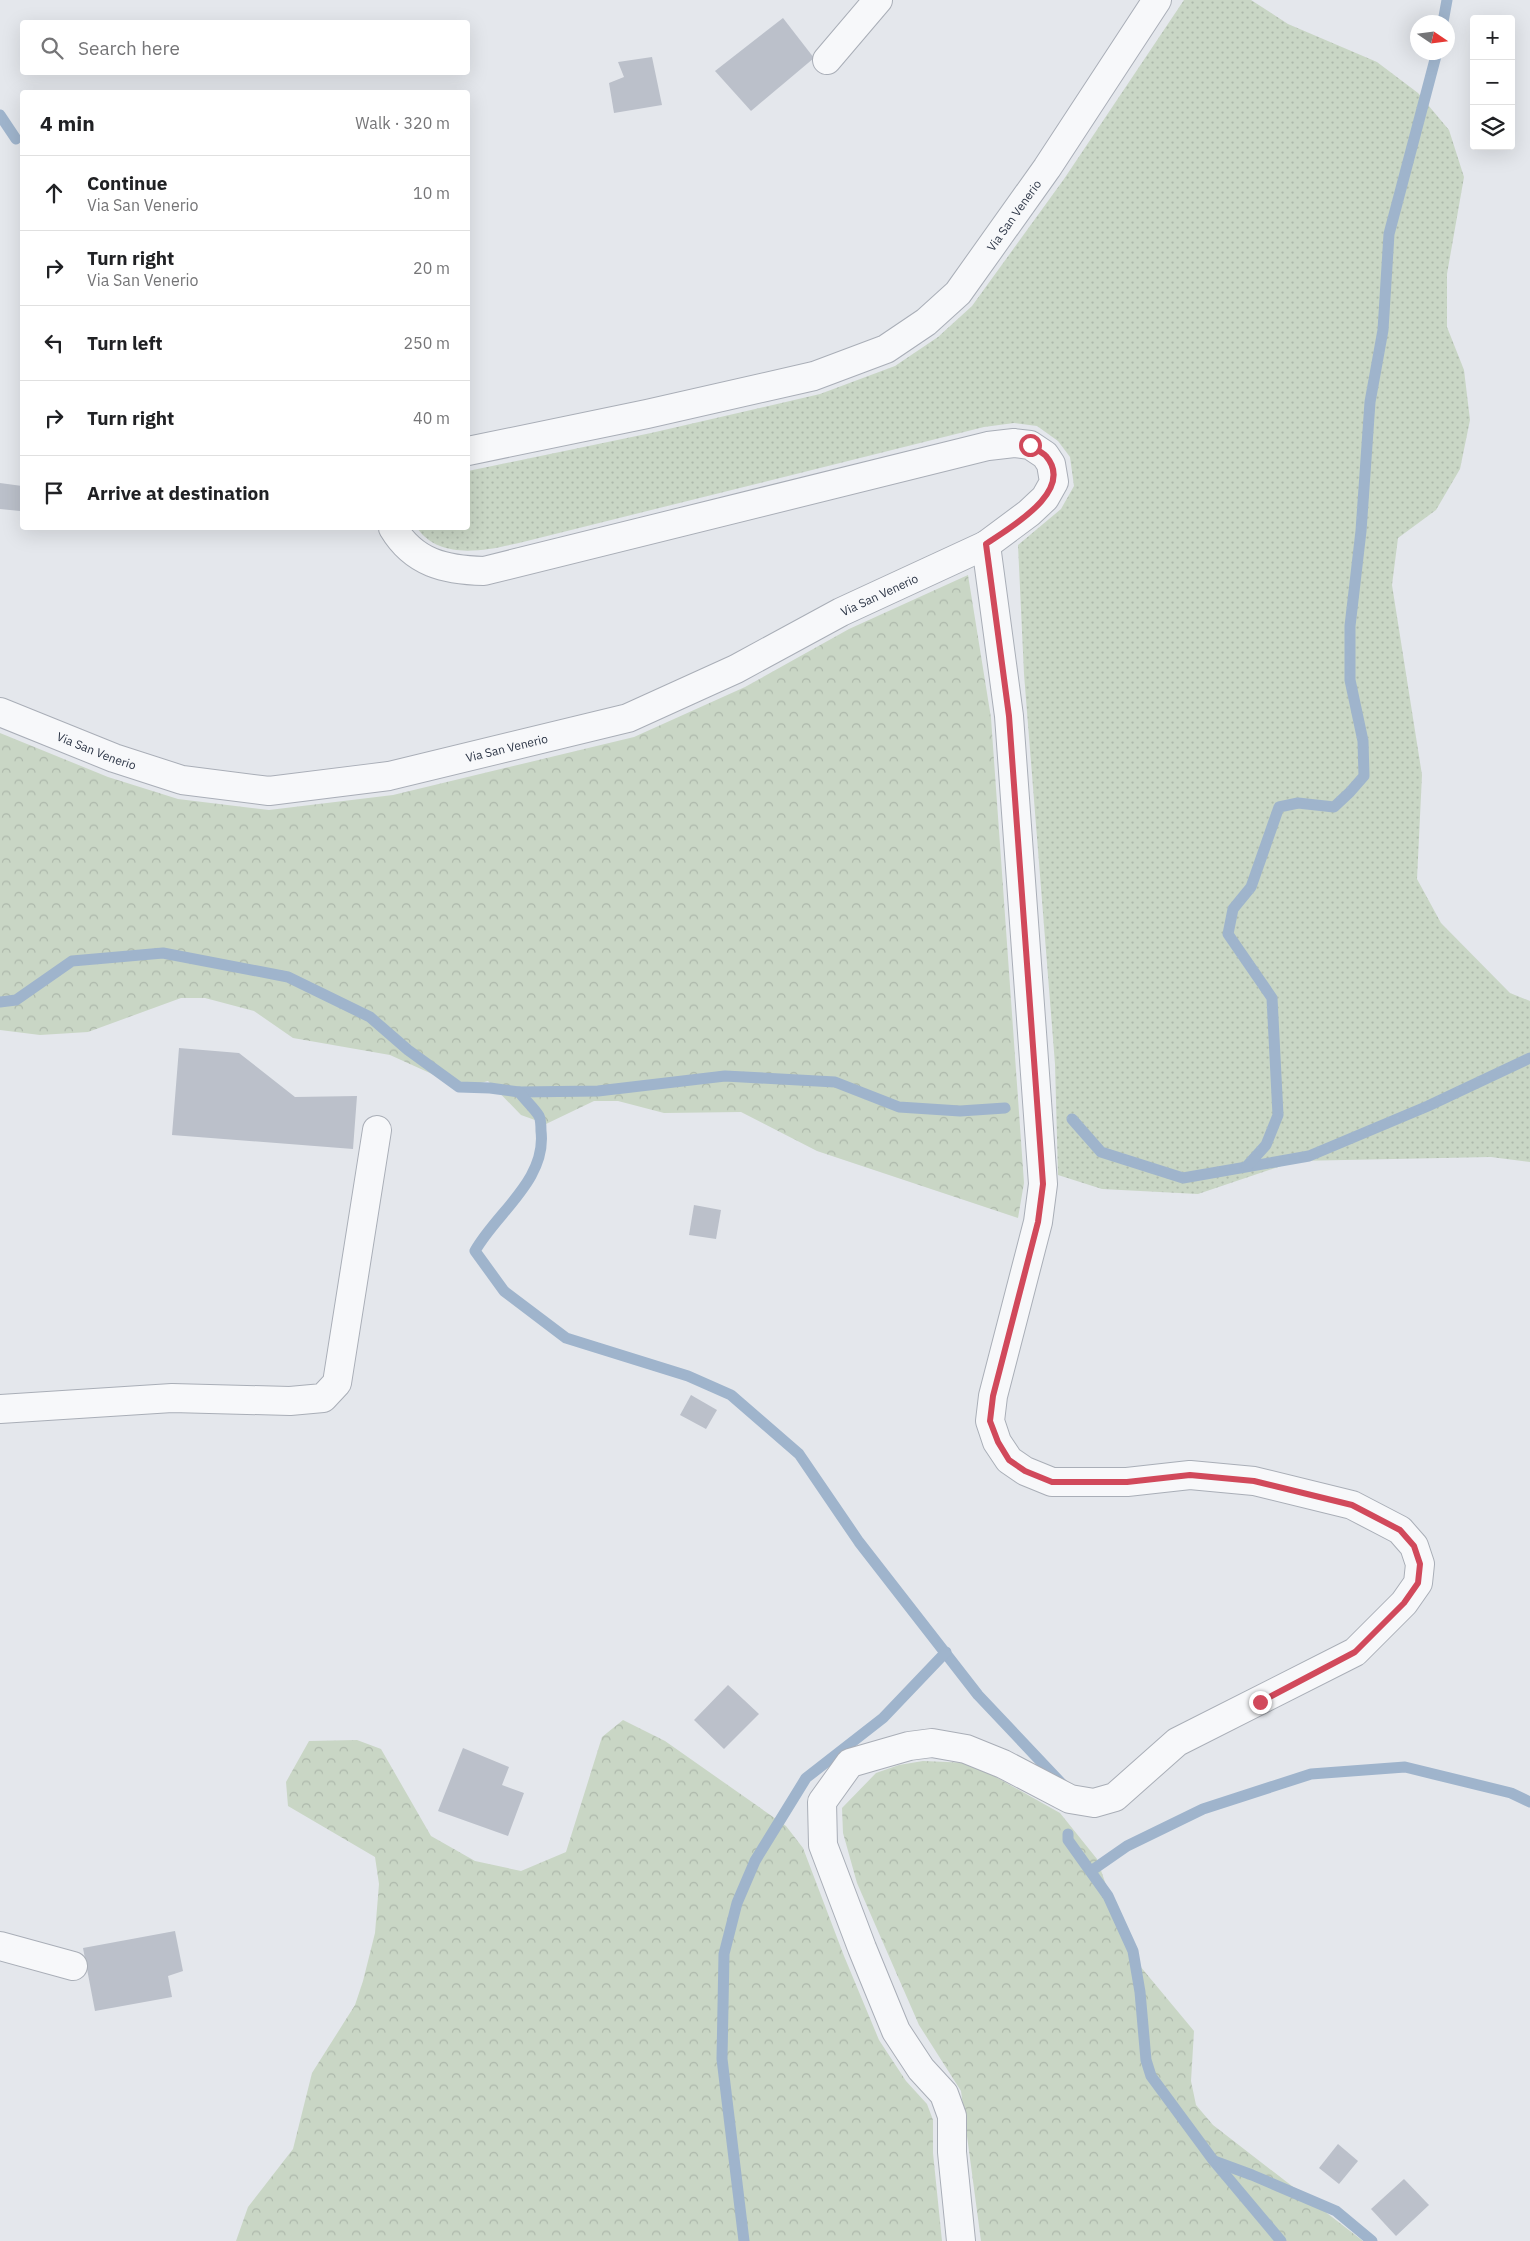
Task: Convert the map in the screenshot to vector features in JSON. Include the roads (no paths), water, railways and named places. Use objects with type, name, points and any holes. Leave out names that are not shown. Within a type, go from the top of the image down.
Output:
[{"type":"street","points":[[827,60],[878,0]]},
{"type":"street","name":"Via San Venerio","points":[[470,451],[647,414],[814,376],[886,349],[926,322],[958,293],[1047,168],[1157,0]]},
{"type":"street","name":"Via San Venerio","points":[[0,712],[114,758],[182,780],[269,791],[389,776],[628,718],[736,669],[841,612],[986,544],[1029,513],[1045,498],[1054,482],[1051,464],[1045,455],[1030,445],[1014,443],[988,446],[484,571],[442,567],[416,555],[394,530]]},
{"type":"street","points":[[961,2241],[952,2152],[952,2116],[944,2094],[921,2069],[896,2030],[862,1948],[822,1845],[822,1802],[850,1763],[909,1746],[932,1743],[966,1749],[994,1760],[1070,1800],[1094,1803],[1115,1797],[1177,1742],[1355,1652],[1404,1603],[1418,1583],[1420,1564],[1414,1546],[1400,1530],[1352,1505],[1325,1497],[1254,1481],[1190,1475],[1127,1482],[1052,1482],[1025,1471],[1009,1460],[998,1442],[990,1421],[993,1396],[1038,1222],[1043,1184],[1009,716],[986,544]]},
{"type":"street","points":[[0,1409],[172,1398],[290,1401],[323,1398],[337,1383],[377,1130]]},
{"type":"street","points":[[0,1946],[73,1966]]},
{"type":"waterway","points":[[1444,15],[1447,0]]},
{"type":"waterway","points":[[1247,1166],[1266,1145],[1278,1115],[1272,998],[1228,934],[1233,909],[1251,887],[1279,807],[1298,803],[1334,807],[1364,776],[1363,741],[1350,680],[1350,626],[1361,531],[1370,402],[1383,330],[1389,234],[1435,60]]},
{"type":"waterway","points":[[0,115],[16,139]]},
{"type":"waterway","points":[[0,1002],[16,1000],[72,961],[163,953],[288,977],[370,1017],[408,1050],[459,1087],[490,1088],[519,1092],[598,1091],[725,1076],[835,1082],[899,1107],[960,1111],[1005,1108]]},
{"type":"waterway","points":[[1072,1119],[1101,1152],[1183,1178],[1309,1156],[1428,1106],[1530,1058]]},
{"type":"waterway","points":[[519,1092],[540,1118],[541,1149],[536,1165],[528,1180],[475,1251],[504,1291],[566,1338],[688,1376],[731,1395],[799,1454],[859,1542],[978,1695],[1063,1785]]},
{"type":"waterway","points":[[744,2241],[722,2059],[724,1954],[737,1903],[755,1861],[806,1778],[883,1718],[946,1652]]},
{"type":"waterway","points":[[1091,1871],[1127,1846],[1203,1809],[1311,1774],[1405,1767],[1511,1793],[1530,1802]]},
{"type":"waterway","points":[[1068,1834],[1068,1840],[1108,1896],[1133,1951],[1140,1992],[1146,2060],[1151,2076],[1213,2160],[1281,2241]]},
{"type":"waterway","points":[[1214,2161],[1336,2211],[1372,2241]]}]
